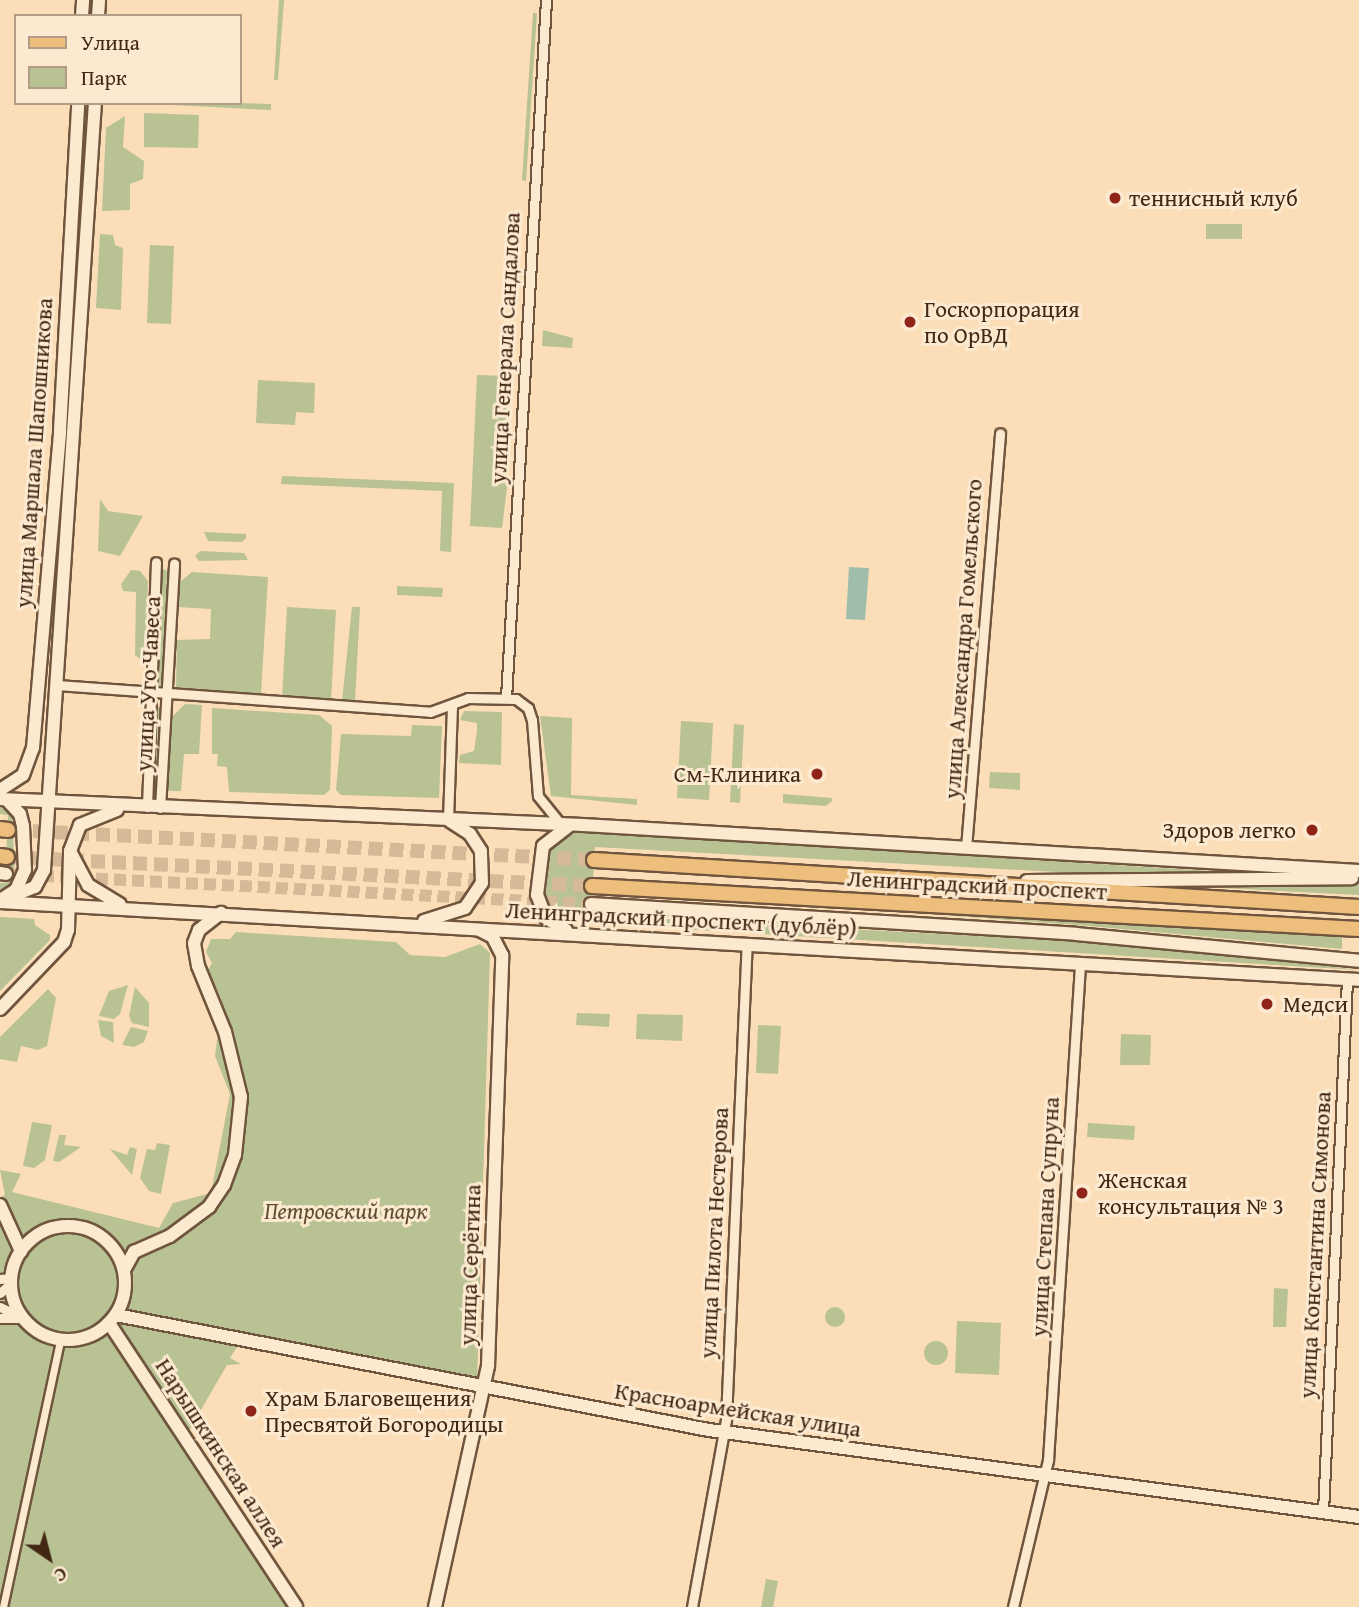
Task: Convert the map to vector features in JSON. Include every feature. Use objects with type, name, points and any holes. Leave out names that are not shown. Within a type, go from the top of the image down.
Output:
[{"type":"main road","name":"Ленинградский проспект","points":[[594,860],[1359,907]]},
{"type":"main road","name":"Ленинградский проспект","points":[[592,886],[1359,929]]},
{"type":"street","name":"улица Генерала Сандалова","points":[[506,698],[546,0]]},
{"type":"street","name":"улица Маршала Шапошникова","points":[[2,796],[23,775],[33,748],[60,430],[78,105]]},
{"type":"street","name":"улица Маршала Шапошникова","points":[[2,900],[27,893],[43,878],[94,105]]},
{"type":"street","name":"улица Александра Гомельского","points":[[966,848],[1000,433]]},
{"type":"street","name":"улица Уго Чавеса","points":[[147,807],[156,562]]},
{"type":"street","name":"улица Уго Чавеса","points":[[147,807],[166,693],[174,563]]},
{"type":"street","points":[[57,685],[430,712],[452,707],[468,698],[506,698],[528,708],[538,796],[561,824]]},
{"type":"street","points":[[448,820],[452,707]]},
{"type":"street","points":[[2,796],[49,802],[583,825],[1359,871]]},
{"type":"street","points":[[2,796],[20,814],[25,870],[16,890],[2,900]]},
{"type":"street","points":[[0,1009],[64,942],[69,904],[70,851],[80,825],[147,807]]},
{"type":"street","points":[[400,924],[454,914],[478,892],[483,872],[481,851],[470,834],[448,820]]},
{"type":"street","points":[[578,934],[553,924],[537,895],[540,855],[547,839],[561,829],[583,825]]},
{"type":"street","points":[[70,851],[77,871],[88,886],[127,907]]},
{"type":"street","points":[[944,882],[1359,877]]},
{"type":"street","name":"Ленинградский проспект (дублёр)","points":[[2,900],[479,930],[1353,979]]},
{"type":"street","name":"Ленинградский проспект (дублёр)","points":[[591,904],[1062,933],[1359,961]]},
{"type":"street","points":[[0,1307],[23,1318],[38,1332],[60,1340],[84,1338],[113,1319],[124,1294],[124,1270],[134,1252],[170,1236],[209,1207],[224,1185],[235,1155],[241,1097],[225,1032],[198,966],[194,943],[199,930],[222,913]]},
{"type":"street","name":"улица Серёгина","points":[[435,1607],[485,1387],[502,955],[492,937],[479,930]]},
{"type":"street","name":"улица Пилота Нестерова","points":[[692,1607],[723,1432],[747,943]]},
{"type":"street","name":"улица Степана Супруна","points":[[1013,1607],[1044,1474],[1055,1381],[1080,962]]},
{"type":"street","name":"улица Константина Симонова","points":[[1323,1512],[1353,979]]},
{"type":"street","points":[[0,1205],[21,1251]]},
{"type":"street","points":[[0,1293],[21,1251],[49,1230],[80,1227],[108,1242],[124,1270]]},
{"type":"street","points":[[8,1280],[23,1318]]},
{"type":"street","points":[[0,1318],[23,1318]]},
{"type":"street","name":"Красноармейская улица","points":[[113,1319],[723,1432],[1359,1517]]},
{"type":"street","name":"Нарышкинская аллея","points":[[113,1319],[296,1607]]},
{"type":"street","points":[[3,1607],[60,1340]]},
{"type":"green space","points":[[279,0],[284,0],[278,80],[274,80]]},
{"type":"green space","points":[[533,13],[537,13],[526,181],[522,180]]},
{"type":"green space","points":[[271,104],[271,110],[171,105]]},
{"type":"green space","points":[[144,113],[199,115],[198,148],[144,147]]},
{"type":"green space","points":[[125,116],[123,147],[144,161],[143,179],[130,184],[130,210],[102,211],[106,128]]},
{"type":"green space","points":[[1206,224],[1242,224],[1242,239],[1206,239]]},
{"type":"green space","points":[[100,234],[113,235],[115,245],[123,248],[121,310],[96,308]]},
{"type":"green space","points":[[150,245],[174,246],[171,324],[147,323]]},
{"type":"green space","points":[[543,330],[573,338],[572,348],[542,346]]},
{"type":"green space","points":[[477,375],[508,376],[507,488],[502,528],[470,526]]},
{"type":"green space","points":[[258,380],[315,383],[314,413],[296,412],[295,425],[256,423]]},
{"type":"green space","points":[[282,476],[454,483],[451,552],[440,551],[442,491],[281,484]]},
{"type":"green space","points":[[100,499],[108,511],[143,516],[120,556],[98,551]]},
{"type":"green space","points":[[204,532],[246,534],[246,538],[242,542],[208,541]]},
{"type":"green space","points":[[200,551],[244,553],[248,560],[199,561],[195,556]]},
{"type":"green space","points":[[165,569],[162,690],[156,690],[160,572]]},
{"type":"green space","points":[[131,570],[140,571],[148,581],[145,663],[135,655],[136,592],[123,591],[121,584]]},
{"type":"green space","points":[[192,572],[268,577],[261,694],[176,687],[177,640],[210,639],[211,609],[177,607],[180,582]]},
{"type":"green space","points":[[397,586],[443,588],[442,597],[397,595]]},
{"type":"green space","points":[[287,607],[336,610],[331,701],[282,698]]},
{"type":"green space","points":[[352,607],[360,607],[355,701],[342,701]]},
{"type":"green space","points":[[185,704],[202,705],[199,754],[184,754],[181,791],[166,791],[171,718]]},
{"type":"green space","points":[[155,707],[161,707],[157,784],[151,784]]},
{"type":"green space","points":[[212,708],[319,715],[332,726],[330,790],[324,795],[229,792],[227,767],[217,766],[218,754],[212,754]]},
{"type":"green space","points":[[464,711],[502,712],[501,765],[459,763],[460,755],[474,751],[477,730],[477,723],[460,720]]},
{"type":"green space","points":[[540,716],[572,718],[571,795],[637,799],[637,805],[551,796]]},
{"type":"green space","points":[[681,721],[713,723],[709,800],[677,798]]},
{"type":"green space","points":[[734,724],[744,725],[740,803],[730,802]]},
{"type":"green space","points":[[412,725],[442,726],[439,798],[341,795],[336,790],[341,734],[411,736]]},
{"type":"green space","points":[[990,772],[1020,773],[1020,790],[989,788]]},
{"type":"green space","points":[[783,794],[832,798],[832,801],[826,806],[783,803]]},
{"type":"green space","points":[[0,807],[12,815],[15,874],[8,887],[0,889],[0,883],[5,883],[8,815],[0,814]]},
{"type":"green space","points":[[577,832],[1262,874],[1094,874],[595,847],[591,915],[1158,946],[1359,970],[563,922],[549,913],[543,894],[547,849]]},
{"type":"green space","points":[[1162,885],[1359,885],[1359,895]]},
{"type":"green space","points":[[941,915],[1342,934],[1342,949],[1078,925]]},
{"type":"green space","points":[[0,917],[34,919],[35,925],[50,935],[50,940],[0,991]]},
{"type":"green space","name":"Петровский парк","points":[[236,932],[396,942],[410,955],[445,957],[480,944],[490,953],[477,1382],[245,1334],[230,1358],[241,1364],[227,1365],[195,1420],[210,1449],[193,1425],[182,1443],[289,1607],[0,1607],[0,1198],[5,1195],[0,1170],[21,1174],[12,1192],[159,1228],[173,1203],[211,1193],[230,1094],[215,1056],[222,1001],[208,970],[212,963],[206,952],[211,939],[230,939]]},
{"type":"green space","points":[[128,985],[120,1014],[114,1019],[99,1016],[109,991]]},
{"type":"green space","points":[[135,987],[149,1003],[149,1027],[132,1023],[129,1016]]},
{"type":"green space","points":[[48,989],[56,998],[47,1046],[38,1050],[21,1046],[17,1062],[0,1059],[0,1037]]},
{"type":"green space","points":[[577,1013],[610,1014],[609,1027],[576,1025]]},
{"type":"green space","points":[[637,1014],[683,1015],[682,1041],[636,1039]]},
{"type":"green space","points":[[98,1020],[113,1022],[114,1043],[101,1036]]},
{"type":"green space","points":[[758,1025],[781,1026],[778,1074],[756,1073]]},
{"type":"green space","points":[[131,1027],[148,1031],[144,1042],[134,1047],[122,1045]]},
{"type":"green space","points":[[1121,1034],[1151,1035],[1150,1065],[1120,1065]]},
{"type":"green space","points":[[32,1122],[52,1125],[45,1160],[34,1168],[23,1166]]},
{"type":"green space","points":[[1088,1123],[1135,1126],[1134,1140],[1087,1137]]},
{"type":"green space","points":[[59,1135],[66,1135],[64,1145],[81,1147],[59,1162],[53,1161]]},
{"type":"green space","points":[[157,1143],[170,1145],[161,1194],[149,1191],[140,1178],[147,1149],[155,1150]]},
{"type":"green space","points":[[130,1147],[137,1149],[132,1175],[110,1149],[127,1155]]},
{"type":"green space","points":[[1274,1288],[1288,1289],[1286,1327],[1273,1327]]},
{"type":"green space","points":[[835,1307],[842,1310],[845,1317],[842,1324],[835,1327],[828,1324],[825,1317],[828,1310]]},
{"type":"green space","points":[[957,1321],[1001,1323],[999,1375],[955,1373]]},
{"type":"green space","points":[[936,1341],[945,1344],[948,1353],[945,1362],[936,1365],[927,1362],[924,1353],[927,1344]]},
{"type":"green space","points":[[766,1579],[778,1581],[773,1607],[761,1607]]},
{"type":"shaded area","points":[[849,567],[869,568],[865,620],[846,619]]},
{"type":"tunnel","points":[[12,830],[594,860]]},
{"type":"tunnel","points":[[7,857],[592,886]]},
{"type":"tunnel","points":[[6,874],[591,904]]},
{"type":"place","name":"теннисный клуб","points":[[1115,198]]},
{"type":"place","name":"Госкорпорация по ОрВД","points":[[910,322]]},
{"type":"place","name":"См-Клиника","points":[[817,774]]},
{"type":"place","name":"Здоров легко","points":[[1312,830]]},
{"type":"place","name":"Медси","points":[[1267,1004]]},
{"type":"place","name":"Женская консультация № 3","points":[[1082,1193]]},
{"type":"place","name":"Храм Благовещения Пресвятой Богородицы","points":[[251,1411]]}]
